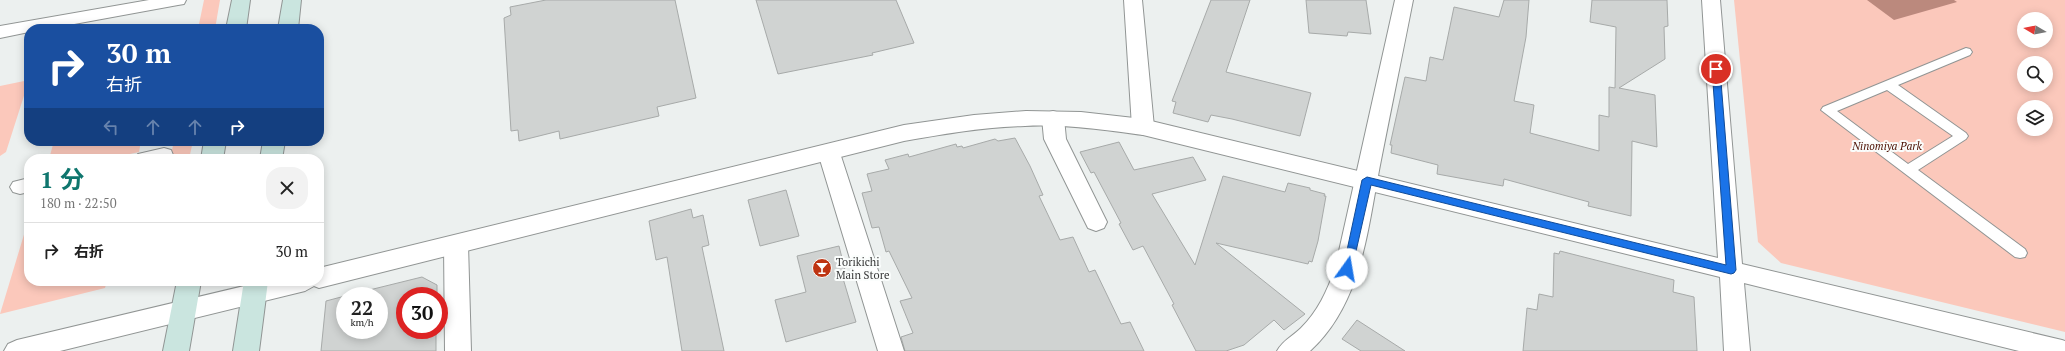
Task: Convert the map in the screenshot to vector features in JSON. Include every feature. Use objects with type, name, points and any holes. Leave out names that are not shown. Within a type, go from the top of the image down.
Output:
[{"type":"main road","points":[[237,24],[241,0]]},
{"type":"main road","points":[[289,24],[292,0]]},
{"type":"main road","points":[[176,351],[188,286]]},
{"type":"main road","points":[[246,351],[255,287]]},
{"type":"street","points":[[43,24],[178,0]]},
{"type":"street","points":[[1133,0],[1143,127]]},
{"type":"street","points":[[1290,351],[1314,333],[1340,291],[1347,269],[1367,180],[1404,0]]},
{"type":"street","points":[[1711,0],[1737,351]]},
{"type":"street","points":[[0,32],[24,28]]},
{"type":"street","points":[[1053,118],[1055,139],[1096,222]]},
{"type":"street","points":[[324,277],[829,153],[904,133],[994,120],[1053,118],[1094,120],[1143,127],[1367,180],[2062,351]]},
{"type":"street","points":[[829,153],[891,351]]},
{"type":"street","points":[[456,244],[458,351]]},
{"type":"street","points":[[17,351],[184,310],[255,287]]},
{"type":"lane","points":[[1966,52],[1827,110],[2020,253]]},
{"type":"lane","points":[[1889,85],[1962,136],[1908,170]]},
{"type":"green space","points":[[204,0],[220,0],[216,24],[199,24]]},
{"type":"green space","name":"Ninomiya Park","points":[[1734,0],[2065,0],[2065,332],[1781,263],[1758,242]]},
{"type":"green space","points":[[24,81],[24,96],[6,152],[0,156],[0,86]]},
{"type":"green space","points":[[53,146],[140,146],[139,152],[130,154],[50,154]]},
{"type":"green space","points":[[173,146],[192,146],[190,154],[171,154]]},
{"type":"green space","points":[[24,235],[24,286],[106,286],[105,288],[0,314]]},
{"type":"shaded area","points":[[1867,0],[1954,0],[1957,2],[1894,20]]},
{"type":"building","points":[[546,0],[675,0],[696,98],[657,107],[659,116],[560,139],[559,131],[519,141],[518,130],[511,131],[504,18],[511,15],[510,7]]},
{"type":"building","points":[[756,0],[896,0],[914,43],[872,53],[873,55],[778,74]]},
{"type":"building","points":[[1211,0],[1250,0],[1226,72],[1311,93],[1300,136],[1211,115],[1208,122],[1173,113],[1176,102],[1172,101]]},
{"type":"building","points":[[1306,0],[1366,0],[1371,34],[1348,32],[1347,36],[1309,33]]},
{"type":"building","points":[[1504,0],[1529,0],[1526,37],[1514,101],[1534,105],[1530,133],[1599,151],[1599,115],[1609,117],[1609,87],[1615,88],[1616,27],[1590,22],[1592,0],[1667,0],[1668,26],[1664,27],[1665,59],[1619,88],[1655,95],[1657,147],[1632,141],[1631,216],[1588,206],[1589,202],[1504,179],[1503,186],[1437,174],[1438,165],[1391,153],[1392,145],[1390,145],[1405,77],[1426,81],[1430,57],[1443,60],[1454,7],[1499,17]]},
{"type":"building","points":[[1015,138],[1043,195],[1039,196],[1060,240],[1073,237],[1089,272],[1095,270],[1121,324],[1130,322],[1144,351],[905,351],[901,337],[913,333],[900,301],[912,298],[889,251],[886,252],[879,227],[872,228],[862,193],[872,191],[867,174],[889,169],[885,160],[908,154],[909,157],[956,144],[957,147],[962,146],[963,148],[995,139],[998,141]]},
{"type":"building","points":[[1119,142],[1134,170],[1193,157],[1206,180],[1152,194],[1195,265],[1223,176],[1285,192],[1288,183],[1310,188],[1310,190],[1325,194],[1324,196],[1326,196],[1318,241],[1312,262],[1309,261],[1308,264],[1216,243],[1305,314],[1284,330],[1274,320],[1244,345],[1226,351],[1196,351],[1172,305],[1174,304],[1143,246],[1133,250],[1119,224],[1121,223],[1094,172],[1091,173],[1080,152]]},
{"type":"building","points":[[786,190],[799,236],[760,246],[748,200]]},
{"type":"building","points":[[691,209],[693,218],[703,215],[709,245],[702,247],[724,351],[682,351],[667,257],[656,260],[649,221]]},
{"type":"building","points":[[839,246],[846,274],[842,275],[856,322],[786,342],[775,300],[806,292],[797,256]]},
{"type":"building","points":[[1560,251],[1674,280],[1673,292],[1694,297],[1697,351],[1523,351],[1527,308],[1537,310],[1539,294],[1553,297],[1554,253],[1559,254]]},
{"type":"building","points":[[422,277],[437,285],[437,287],[396,287],[396,339],[436,339],[436,351],[321,351],[326,301],[336,298],[336,339],[388,339],[388,287],[381,287]]},
{"type":"building","points":[[1357,320],[1405,351],[1361,351],[1342,339]]},
{"type":"place","name":"Torikichi Main Store","points":[[822,268]]},
{"type":"route","points":[[1347,269],[1367,180],[1731,270],[1716,69]]}]
